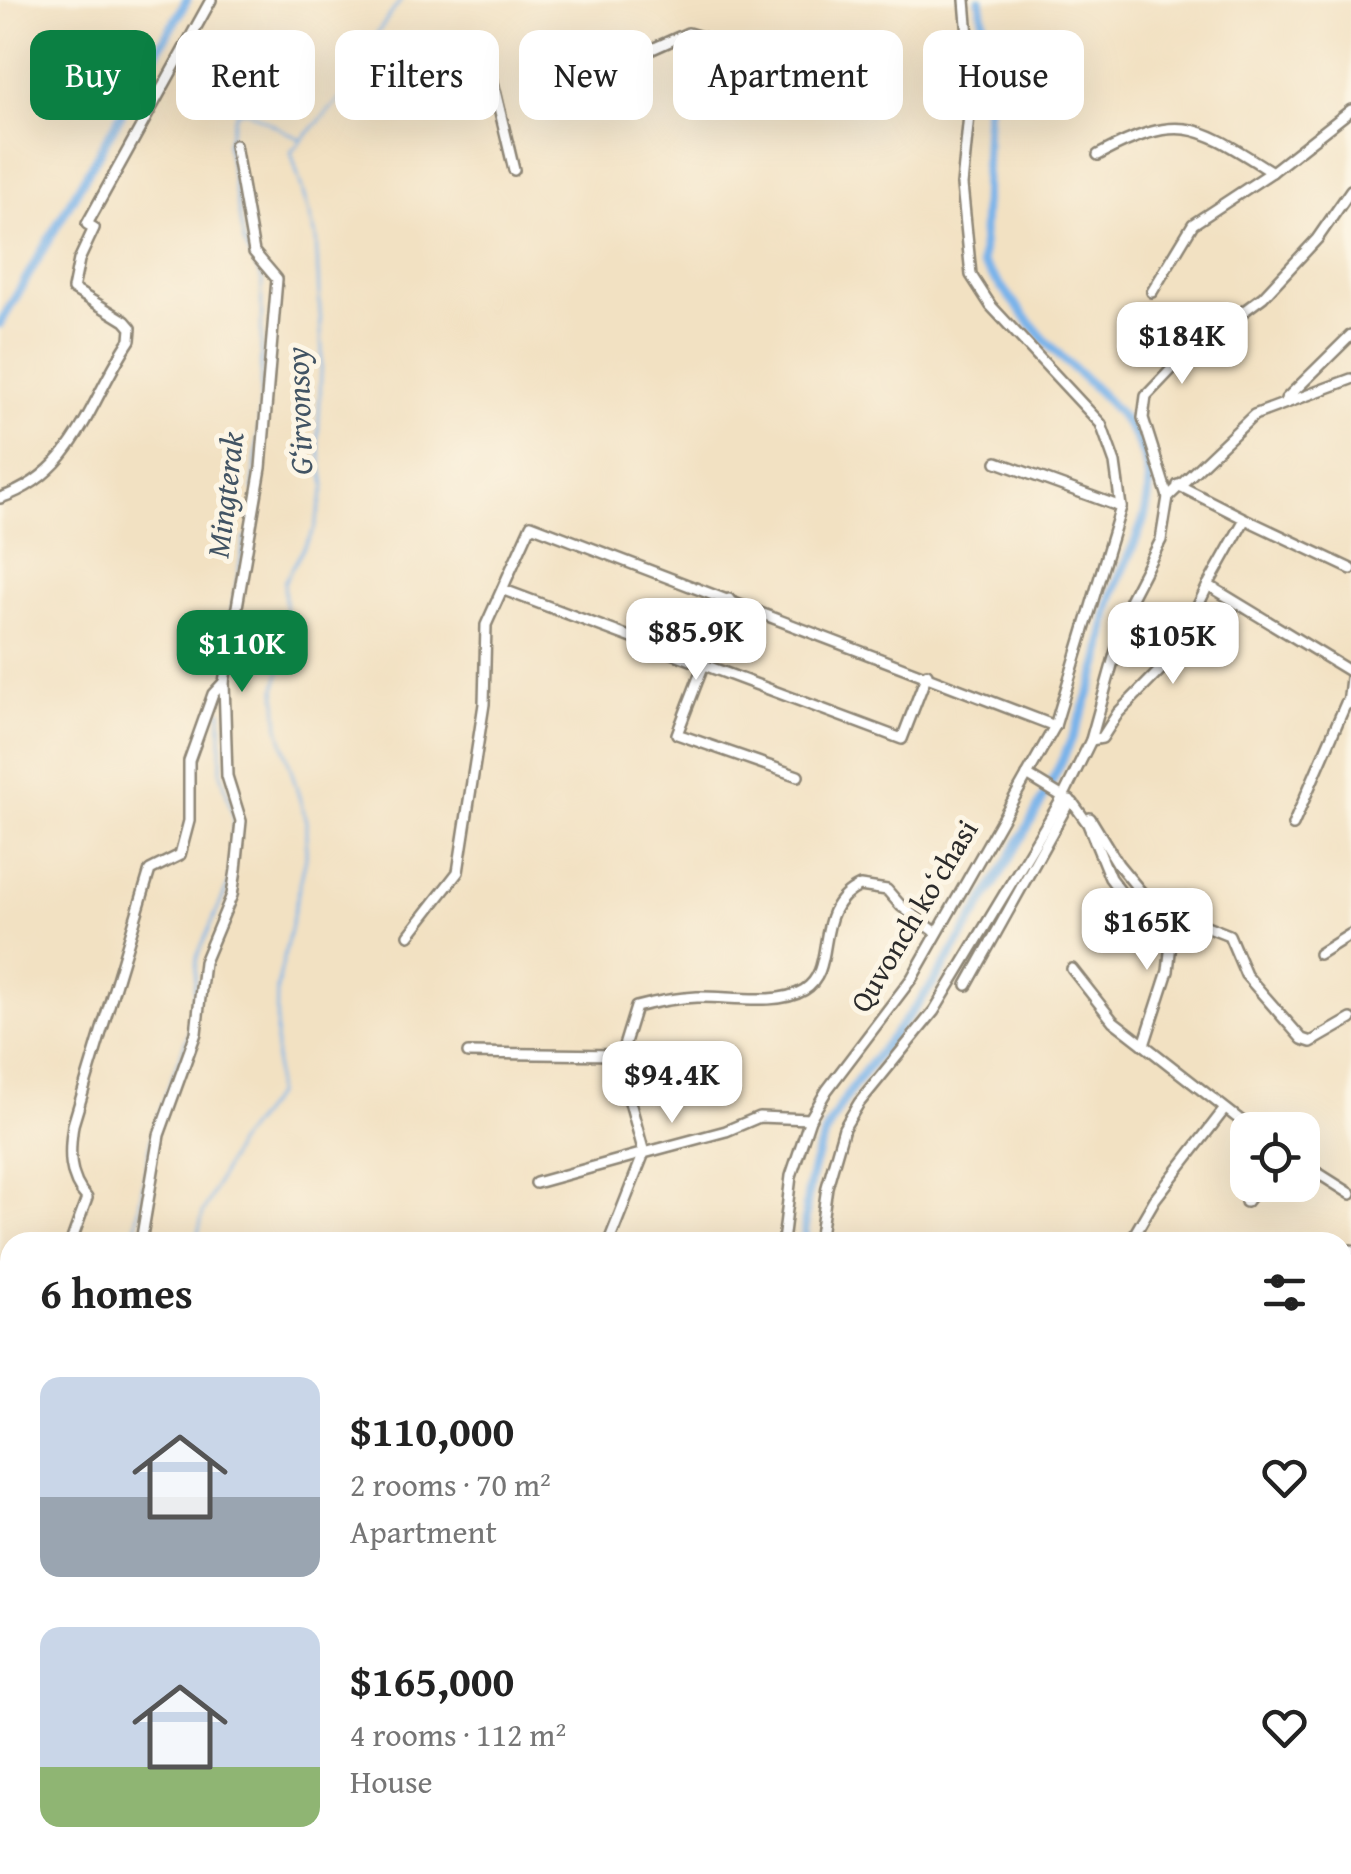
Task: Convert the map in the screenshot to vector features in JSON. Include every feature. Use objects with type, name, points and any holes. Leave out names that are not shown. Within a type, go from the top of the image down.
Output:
[{"type":"street","points":[[0,498],[34,485],[57,465],[130,340],[131,328],[125,321],[73,289],[78,260],[94,228],[87,224],[210,0]]},
{"type":"street","name":"Quvonch koʻchasi","points":[[784,1232],[791,1176],[810,1119],[827,1090],[912,978],[1054,726],[1121,507],[1118,474],[1101,424],[991,306],[971,275],[962,185],[972,85],[965,0]]},
{"type":"street","points":[[499,107],[514,170]]},
{"type":"street","points":[[1152,292],[1194,224],[1272,172],[1351,110]]},
{"type":"street","points":[[1098,154],[1141,132],[1189,128],[1203,130],[1272,172]]},
{"type":"street","points":[[143,1232],[160,1135],[196,1033],[204,962],[232,895],[242,821],[227,776],[224,682],[262,468],[277,279],[254,252],[235,145]]},
{"type":"street","points":[[967,985],[1069,800],[1091,740],[1130,600],[1160,540],[1168,497],[1143,418],[1146,396],[1187,354],[1263,296],[1317,238],[1351,190]]},
{"type":"street","points":[[1284,400],[1350,336]]},
{"type":"street","points":[[1168,497],[1254,415],[1284,400],[1351,379]]},
{"type":"street","points":[[997,462],[1121,507]]},
{"type":"street","points":[[1178,485],[1351,570]]},
{"type":"street","points":[[1091,740],[1102,738],[1118,713],[1163,670],[1245,519]]},
{"type":"street","points":[[409,935],[458,872],[484,704],[486,626],[531,525],[1054,726]]},
{"type":"street","points":[[1208,585],[1351,675],[1348,704],[1293,825]]},
{"type":"street","points":[[504,590],[902,739],[927,674]]},
{"type":"street","points":[[729,599],[676,734],[798,776]]},
{"type":"street","points":[[75,1232],[87,1198],[75,1185],[73,1175],[73,1126],[150,870],[180,855],[185,841],[189,761],[212,694],[224,682]]},
{"type":"street","points":[[1027,775],[1069,800],[1094,823],[1118,864],[1151,904],[1229,935],[1246,975],[1302,1039],[1311,1042],[1324,1037],[1351,1020]]},
{"type":"street","points":[[1069,800],[1088,824],[1110,878],[1137,913],[1171,942],[1168,971],[1144,1045]]},
{"type":"street","points":[[820,1232],[826,1187],[844,1128],[934,1011],[1069,800]]},
{"type":"street","points":[[613,1232],[644,1153],[619,1055],[636,1006],[691,997],[786,996],[806,989],[818,973],[833,907],[860,886],[887,890],[901,906],[937,933]]},
{"type":"street","points":[[1320,954],[1351,934]]},
{"type":"street","points":[[1072,969],[1113,1021],[1230,1114]]},
{"type":"street","points":[[468,1052],[619,1055]]},
{"type":"street","points":[[1136,1232],[1155,1198],[1224,1110]]},
{"type":"street","points":[[536,1183],[759,1117],[810,1119]]},
{"type":"street","points":[[1320,1175],[1351,1194]]},
{"type":"waterway","points":[[0,324],[187,0]]},
{"type":"waterway","name":"G‘irvonsoy","points":[[198,1232],[203,1213],[236,1144],[275,1095],[277,988],[306,857],[306,821],[279,728],[276,688],[287,637],[284,582],[314,530],[325,486],[318,438],[322,350],[316,237],[291,152],[348,90],[363,53],[401,0]]},
{"type":"waterway","points":[[805,1232],[807,1196],[817,1156],[832,1121],[851,1089],[948,960],[1051,784],[1084,709],[1097,671],[1115,587],[1147,505],[1147,468],[1131,430],[1044,339],[982,263],[989,59],[980,0]]},
{"type":"waterway","name":"Mingterak","points":[[253,490],[260,416],[262,279],[244,243],[227,144],[236,113],[245,110],[300,139]]},
{"type":"waterway","name":"Mingterak","points":[[223,662],[245,537]]},
{"type":"waterway","name":"Mingterak","points":[[135,1232],[153,1130],[191,1027],[197,957],[229,883],[234,819],[221,772],[221,710]]}]
